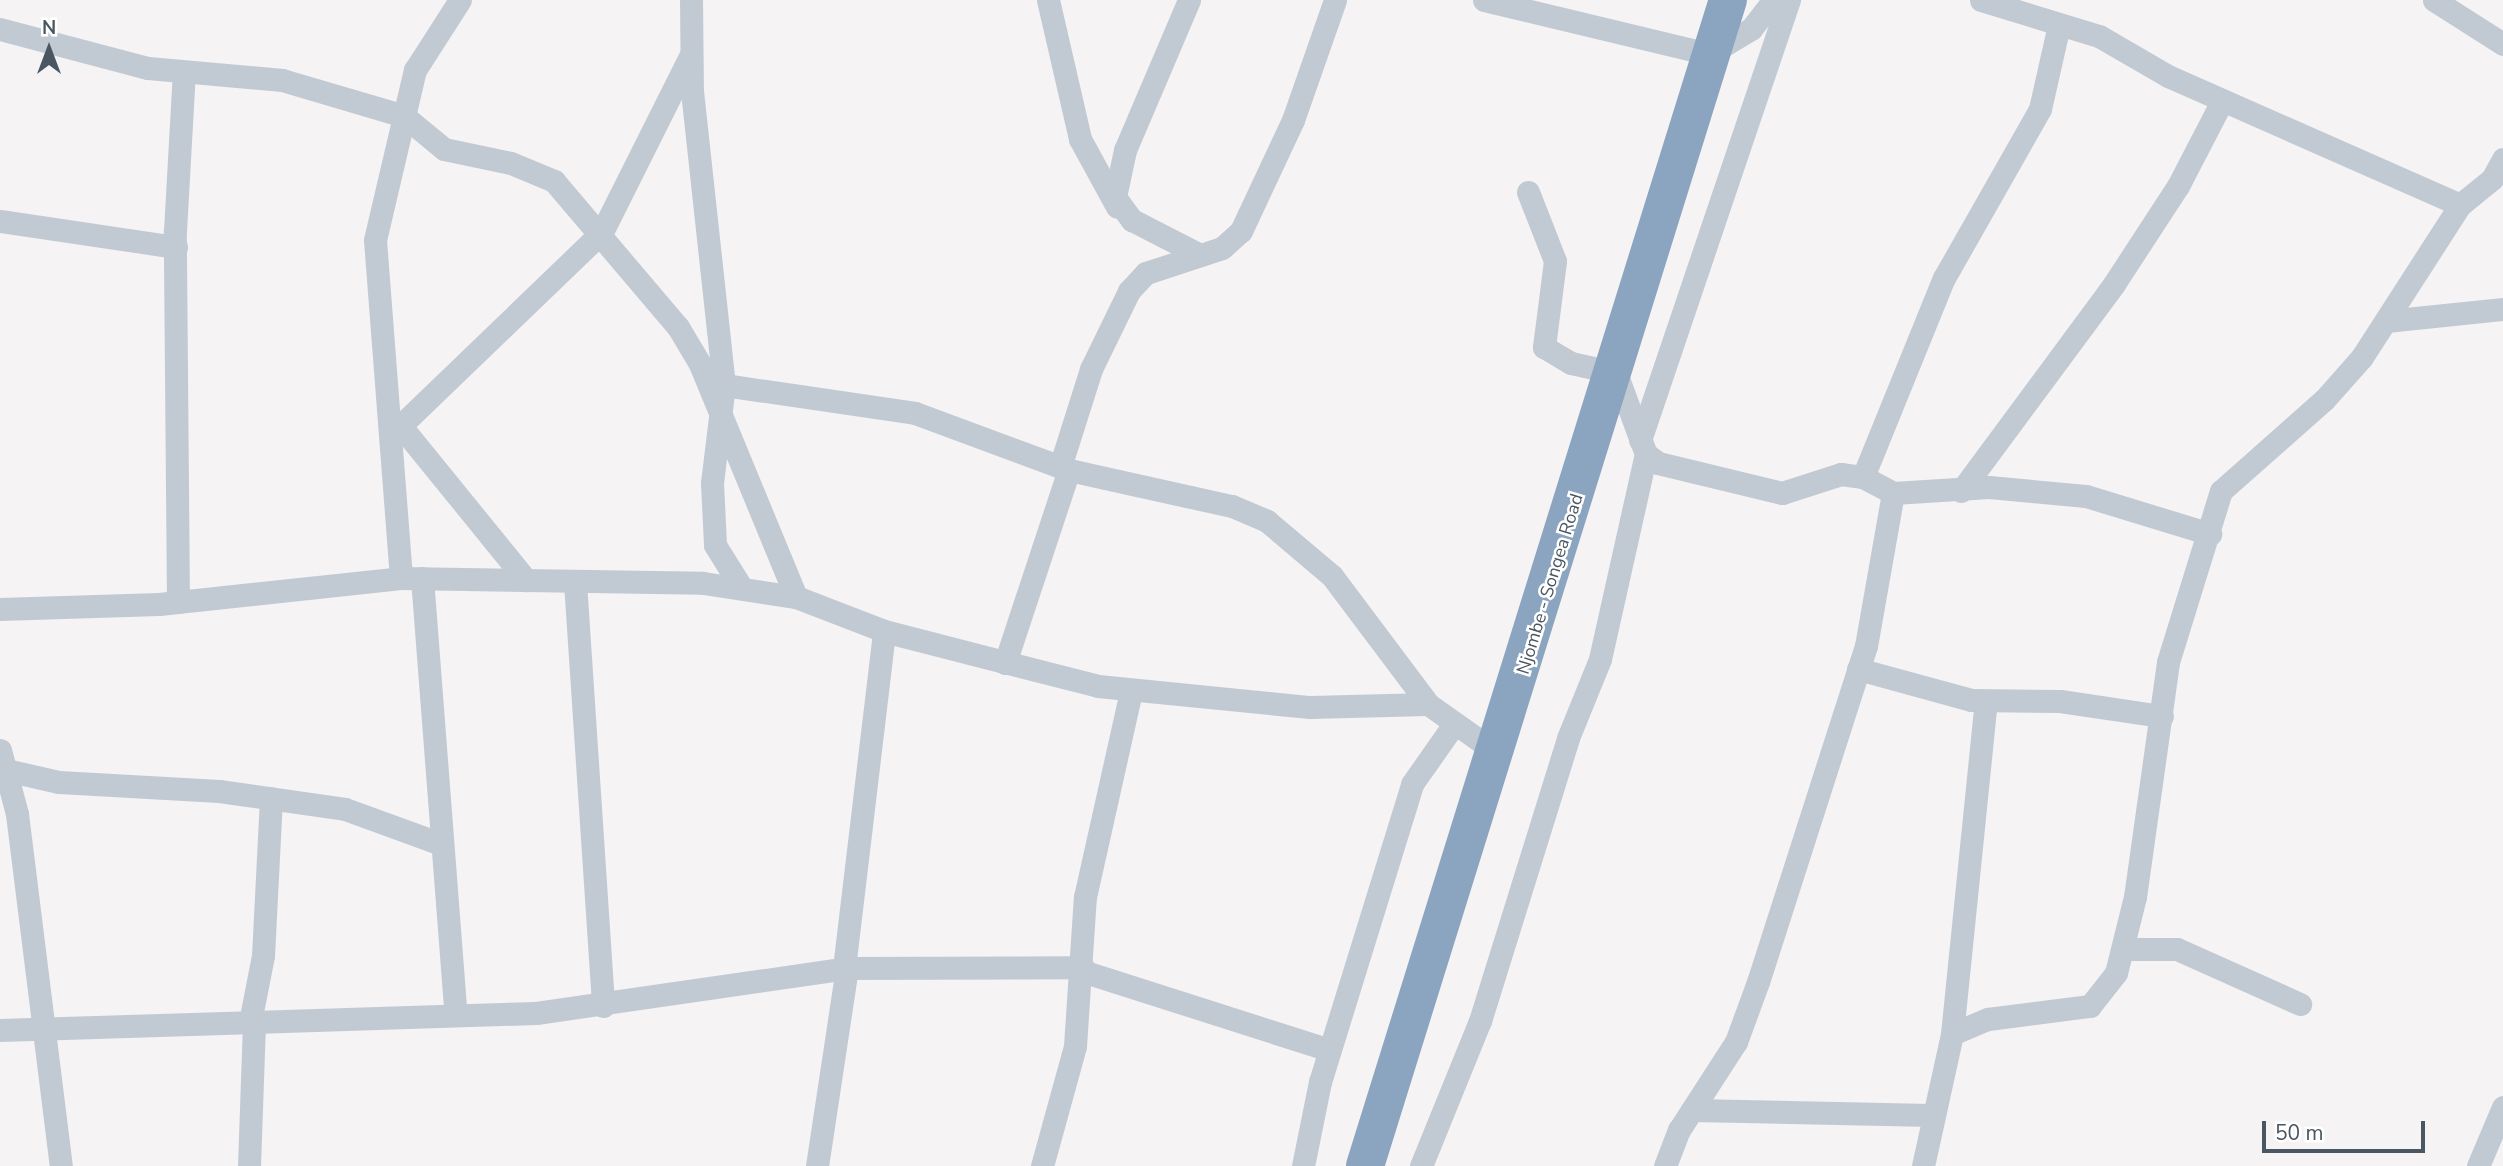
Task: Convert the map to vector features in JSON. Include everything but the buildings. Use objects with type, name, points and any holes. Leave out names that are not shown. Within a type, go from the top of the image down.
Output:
[{"type":"highway","name":"Njombe - Songea Road","points":[[1365,1166],[1616,373],[1709,54],[1728,0]]},
{"type":"street","points":[[456,1015],[441,844],[375,240],[415,70],[460,0]]},
{"type":"street","points":[[691,0],[690,56],[723,385],[712,483],[715,545],[741,587]]},
{"type":"street","points":[[1048,0],[1080,139],[1120,211],[1200,255]]},
{"type":"street","points":[[1120,211],[1115,197],[1125,150],[1189,0]]},
{"type":"street","points":[[1005,663],[1064,469],[1091,369],[1124,299],[1146,273],[1222,248],[1241,230],[1293,120],[1335,0]]},
{"type":"street","points":[[1484,0],[1709,54],[1744,34],[1774,0]]},
{"type":"street","points":[[1421,1166],[1480,1021],[1568,738],[1600,659],[1643,447],[1789,0]]},
{"type":"street","points":[[2434,0],[2503,44]]},
{"type":"street","points":[[1990,1],[2099,36],[2222,100],[2460,205]]},
{"type":"street","points":[[1863,477],[1944,278],[2040,109],[2059,24]]},
{"type":"street","points":[[0,29],[86,55],[184,72],[252,73],[404,116],[444,149],[511,163],[554,181],[602,232],[678,327],[720,410],[796,597]]},
{"type":"street","points":[[397,429],[602,232],[690,56]]},
{"type":"street","points":[[178,602],[176,247],[184,72]]},
{"type":"street","points":[[1961,491],[2114,284],[2178,186],[2222,100]]},
{"type":"street","points":[[1952,1034],[1988,1019],[2090,1006],[2116,973],[2124,949],[2180,606],[2210,534],[2221,491],[2324,400],[2386,321],[2460,205],[2492,179],[2503,159]]},
{"type":"street","points":[[1528,192],[1555,261],[1544,347],[1571,363],[1616,373],[1643,447],[1719,483],[1782,494],[1841,474],[1863,477],[1892,494],[1961,491],[2086,496],[2210,534]]},
{"type":"street","points":[[0,221],[176,247]]},
{"type":"street","points":[[2386,321],[2503,309]]},
{"type":"street","points":[[723,385],[915,413],[1064,469],[1232,506],[1267,521],[1332,576],[1428,704],[1452,727],[1497,753]]},
{"type":"street","points":[[397,429],[526,580]]},
{"type":"street","points":[[1665,1166],[1692,1110],[1740,1030],[1858,668],[1892,494]]},
{"type":"street","points":[[0,609],[178,602],[411,578],[741,587],[796,597],[884,631],[1005,663],[1131,691],[1310,707],[1428,704]]},
{"type":"street","points":[[575,582],[603,1006]]},
{"type":"street","points":[[817,1166],[846,968],[884,631]]},
{"type":"street","points":[[1858,668],[1986,702],[2060,701],[2162,716]]},
{"type":"street","points":[[1042,1166],[1075,1046],[1091,859],[1131,691]]},
{"type":"street","points":[[1923,1166],[1931,1115],[1952,1034],[1986,702]]},
{"type":"street","points":[[1303,1166],[1329,1050],[1412,784],[1452,727]]},
{"type":"street","points":[[3,760],[59,782],[271,798],[345,809],[441,844]]},
{"type":"street","points":[[3,760],[17,814],[61,1166]]},
{"type":"street","points":[[249,1166],[252,1021],[263,956],[271,798]]},
{"type":"street","points":[[2124,949],[2177,949],[2300,1004]]},
{"type":"street","points":[[0,1031],[456,1015],[603,1006],[846,968],[1083,969],[1329,1050]]},
{"type":"street","points":[[2478,1166],[2503,1107]]},
{"type":"street","points":[[1692,1110],[1931,1115]]}]
